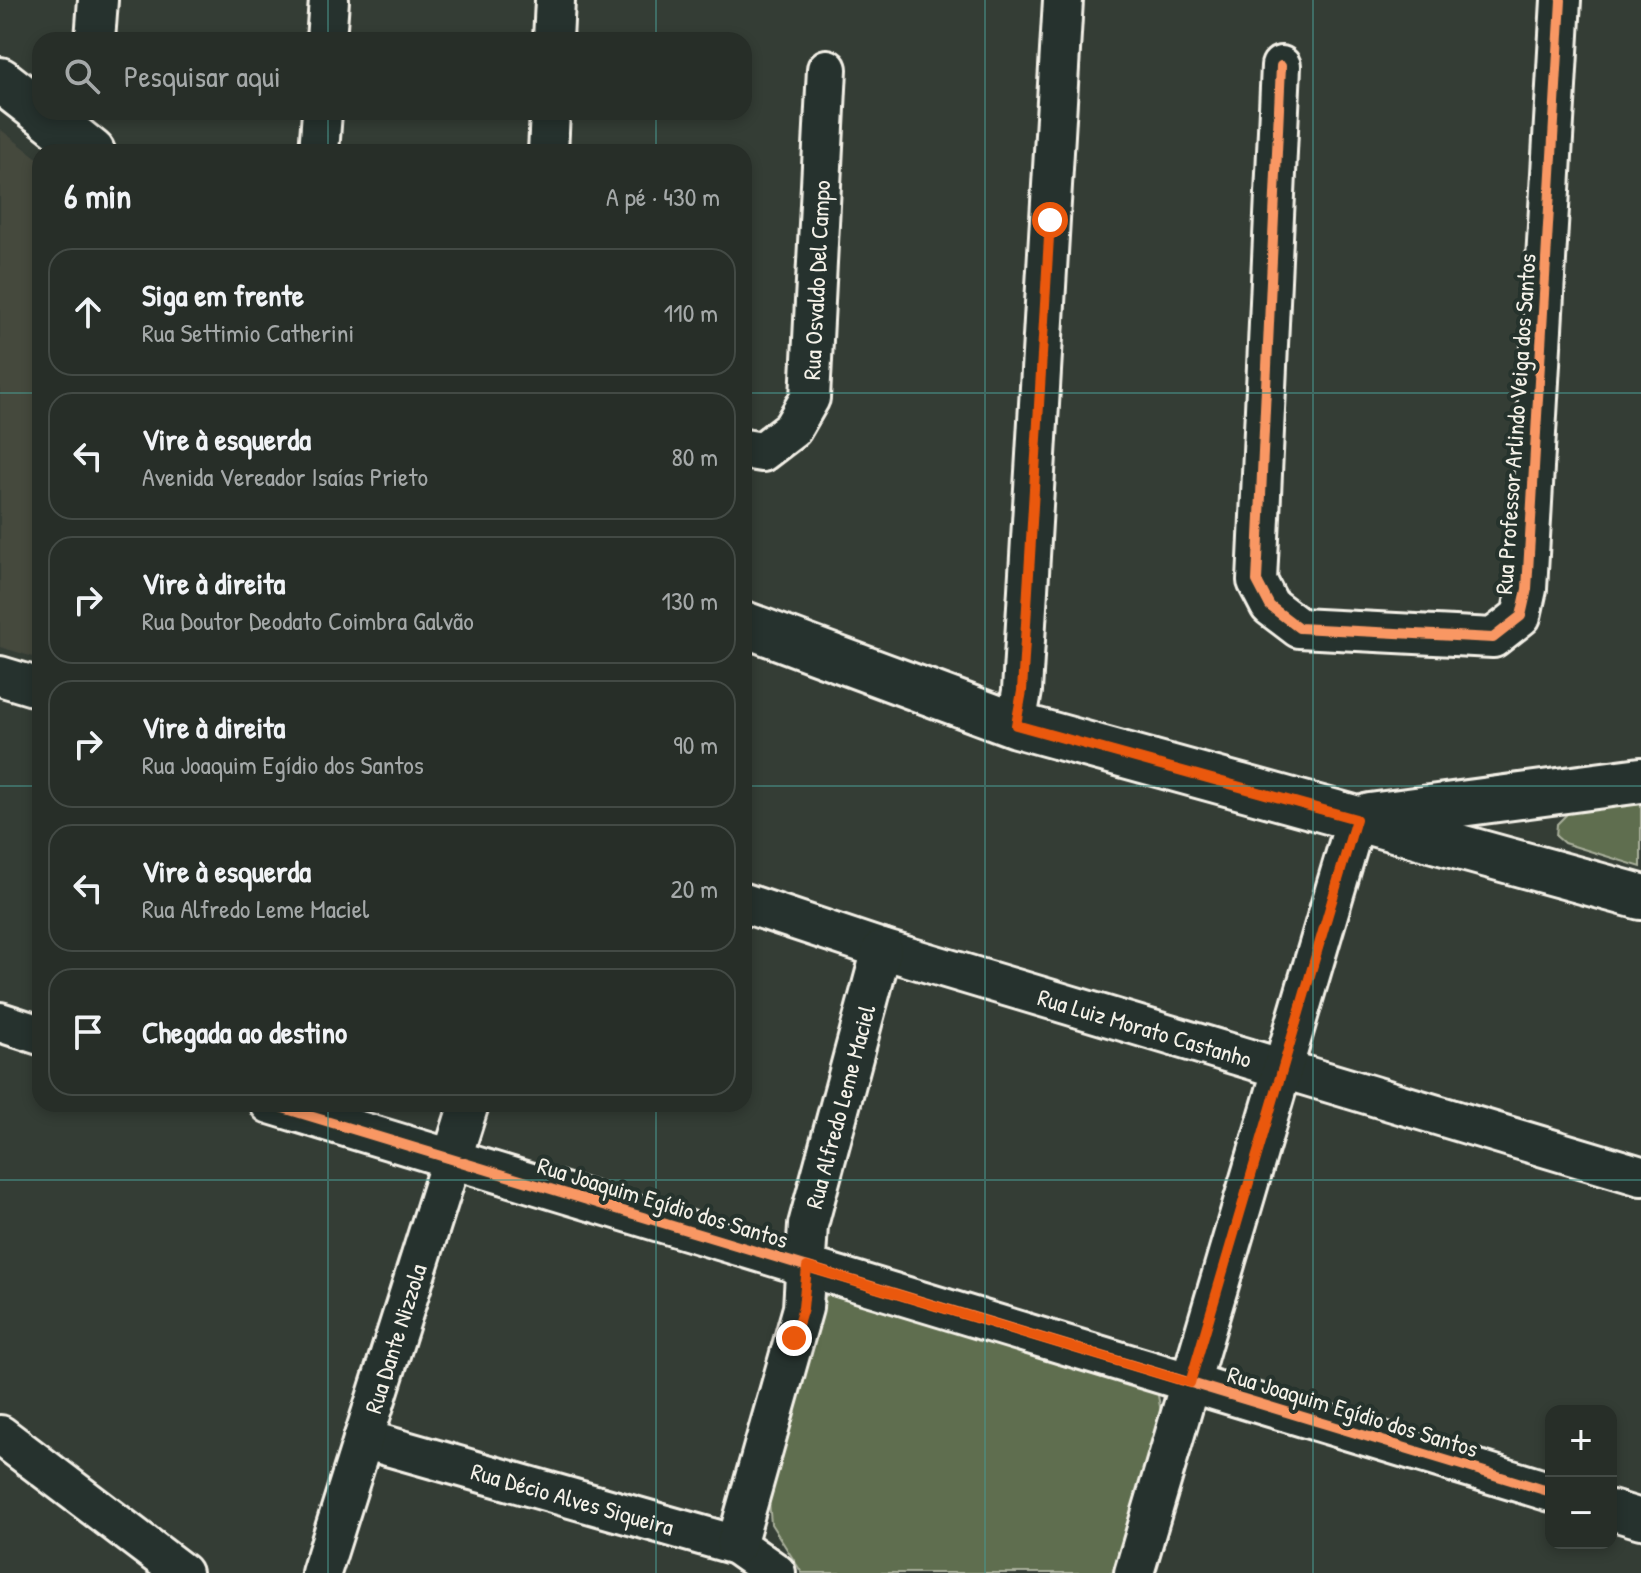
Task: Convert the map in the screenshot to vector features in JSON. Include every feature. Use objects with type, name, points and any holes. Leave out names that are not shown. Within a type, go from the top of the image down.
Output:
[{"type":"main road","points":[[0,80],[32,101]]},
{"type":"main road","points":[[752,627],[1016,725],[1641,897]]},
{"type":"main road","points":[[1356,819],[1641,780]]},
{"type":"street","points":[[96,32],[98,0]]},
{"type":"street","points":[[327,32],[329,0]]},
{"type":"street","points":[[553,32],[555,0]]},
{"type":"street","points":[[1016,725],[1022,691],[1063,0]]},
{"type":"street","name":"Rua Professor Arlindo Veiga dos Santos","points":[[1281,66],[1257,581],[1270,606],[1299,628],[1493,638],[1521,616],[1527,589],[1561,0]]},
{"type":"street","name":"Rua Osvaldo Del Campo","points":[[752,450],[762,452],[792,429],[810,398],[827,69]]},
{"type":"street","points":[[320,144],[321,120]]},
{"type":"street","points":[[548,144],[550,120]]},
{"type":"street","points":[[0,676],[32,686]]},
{"type":"street","points":[[1134,1573],[1356,819]]},
{"type":"street","name":"Rua Luiz Morato Castanho","points":[[752,906],[882,949],[1641,1176]]},
{"type":"street","name":"Rua Alfredo Leme Maciel","points":[[736,1545],[803,1308],[808,1225],[882,949]]},
{"type":"street","points":[[0,1022],[32,1032]]},
{"type":"street","name":"Rua Joaquim Egídio dos Santos","points":[[296,1112],[1545,1490]]},
{"type":"street","name":"Rua Dante Nizzola","points":[[321,1573],[466,1112]]},
{"type":"street","points":[[0,1435],[182,1573]]},
{"type":"street","name":"Rua Décio Alves Siqueira","points":[[363,1439],[736,1545],[776,1573]]},
{"type":"street","points":[[1617,1512],[1641,1519]]},
{"type":"shaded area","points":[[0,129],[32,154],[32,657],[0,647]]},
{"type":"green space","points":[[1641,801],[1641,867],[1564,843],[1556,836],[1557,824],[1569,812]]},
{"type":"green space","points":[[838,1292],[1157,1390],[1161,1412],[1115,1573],[802,1573],[771,1524],[768,1489],[822,1297]]},
{"type":"cycle path","points":[[1281,66],[1257,581],[1270,606],[1299,628],[1493,638],[1521,616],[1527,589],[1561,0]]},
{"type":"cycle path","points":[[296,1112],[1545,1490]]},
{"type":"route","points":[[794,1338],[803,1308],[807,1267],[1190,1383],[1356,819],[1016,725],[1022,691],[1050,220]]}]
